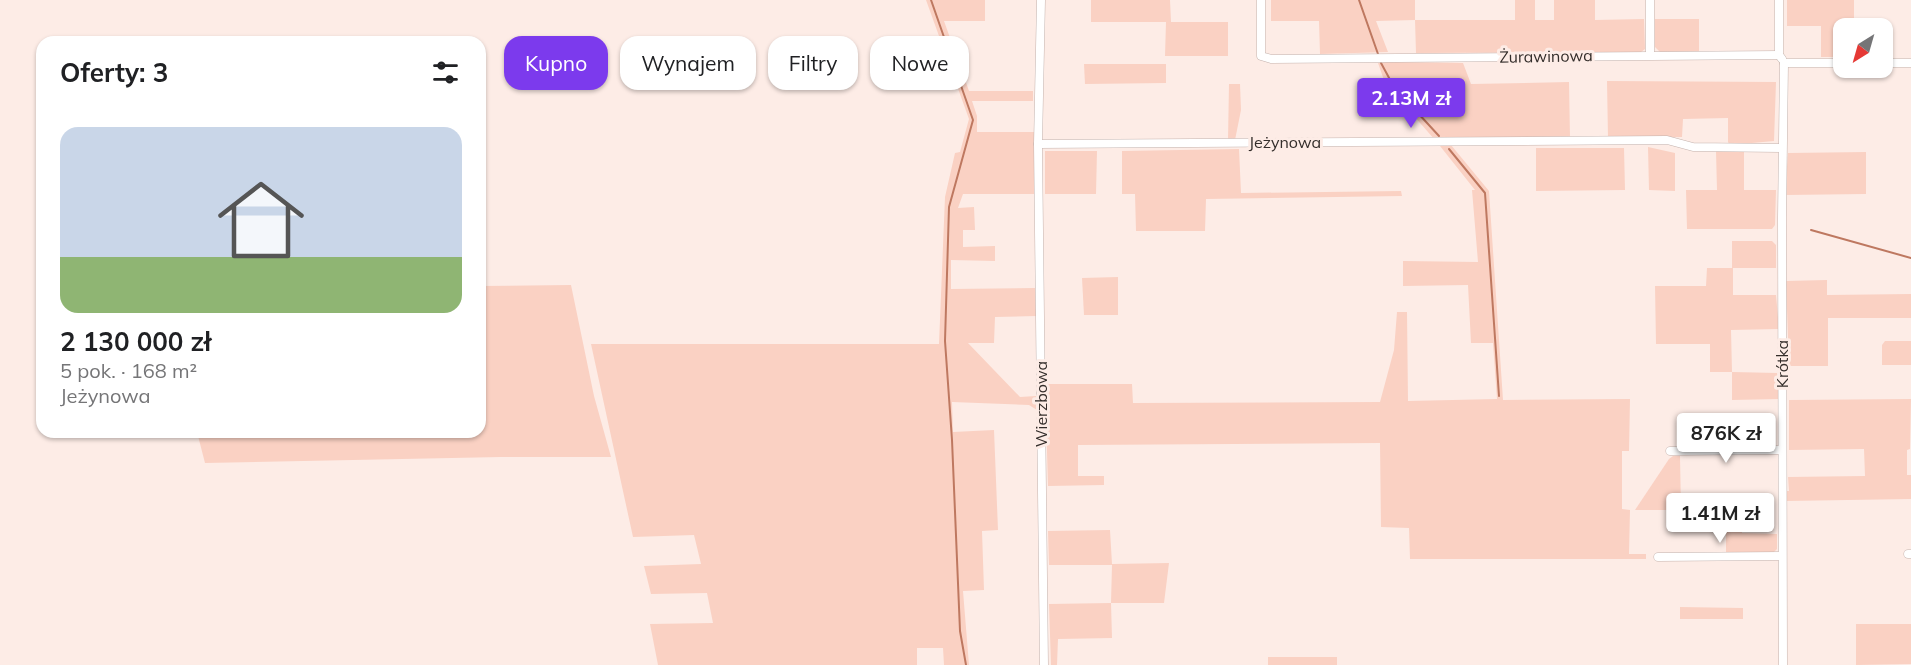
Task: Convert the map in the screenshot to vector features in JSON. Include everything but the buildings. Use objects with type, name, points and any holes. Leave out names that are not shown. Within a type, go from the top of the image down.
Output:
[{"type":"street","name":"Wierzbowa","points":[[1041,0],[1038,144],[1044,665]]},
{"type":"street","name":"Żurawinowa","points":[[1261,0],[1261,56],[1271,58],[1650,55],[1833,62]]},
{"type":"street","points":[[1650,0],[1650,55]]},
{"type":"street","name":"Krótka","points":[[1779,0],[1782,59],[1783,665]]},
{"type":"street","points":[[1893,63],[1911,63]]},
{"type":"street","name":"Jeżynowa","points":[[1038,144],[1666,140],[1693,147],[1782,148]]},
{"type":"street","points":[[1670,451],[1782,450]]},
{"type":"street","points":[[1658,557],[1782,556]]},
{"type":"shaded area","points":[[926,0],[985,0],[985,21],[944,21],[949,36],[939,36]]},
{"type":"shaded area","points":[[1091,0],[1170,0],[1171,22],[1228,22],[1228,56],[1165,56],[1166,22],[1091,22]]},
{"type":"shaded area","points":[[1271,0],[1415,0],[1415,20],[1376,21],[1388,52],[1320,54],[1319,21],[1271,21]]},
{"type":"shaded area","points":[[1515,0],[1535,0],[1535,20],[1554,20],[1554,0],[1595,0],[1595,20],[1644,19],[1645,49],[1641,52],[1416,53],[1415,20],[1515,20]]},
{"type":"shaded area","points":[[1787,0],[1854,0],[1854,18],[1833,18],[1833,57],[1821,57],[1821,26],[1787,26]]},
{"type":"shaded area","points":[[1655,19],[1699,19],[1699,52],[1660,52],[1655,47]]},
{"type":"shaded area","points":[[1378,63],[1463,63],[1471,84],[1569,82],[1570,138],[1435,140],[1385,83]]},
{"type":"shaded area","points":[[1084,64],[1166,64],[1166,83],[1085,84]]},
{"type":"shaded area","points":[[1607,81],[1776,82],[1774,141],[1730,145],[1728,118],[1683,119],[1682,137],[1608,138]]},
{"type":"shaded area","points":[[1229,84],[1240,84],[1241,110],[1235,140],[1228,140]]},
{"type":"shaded area","points":[[959,90],[1033,91],[1033,101],[972,101],[977,116],[977,132],[1036,132],[1036,194],[963,194],[958,208],[974,207],[975,230],[963,230],[963,247],[995,246],[995,261],[951,260],[951,289],[1035,288],[1036,316],[995,317],[994,343],[968,343],[1020,397],[1036,396],[1037,410],[1029,405],[952,402],[953,432],[994,430],[998,530],[982,531],[984,590],[963,591],[969,665],[944,665],[943,648],[917,648],[917,665],[658,665],[650,624],[713,623],[707,593],[651,594],[644,566],[701,564],[694,535],[633,537],[591,344],[939,344],[945,197],[955,153],[960,152],[969,119]]},
{"type":"shaded area","points":[[1451,145],[1489,191],[1503,400],[1630,399],[1629,451],[1622,451],[1622,509],[1630,510],[1629,554],[1646,554],[1646,559],[1410,559],[1409,528],[1381,527],[1380,443],[1078,445],[1078,476],[1104,476],[1104,485],[1048,486],[1045,384],[1132,384],[1133,403],[1380,402],[1394,350],[1397,312],[1407,312],[1408,401],[1497,399],[1493,343],[1471,343],[1468,285],[1403,286],[1403,261],[1478,262],[1472,190],[1475,190],[1440,146]]},
{"type":"shaded area","points":[[1648,147],[1675,153],[1675,191],[1649,190]]},
{"type":"shaded area","points":[[1536,148],[1624,148],[1625,190],[1536,191]]},
{"type":"shaded area","points":[[1239,149],[1241,193],[1401,191],[1402,196],[1206,199],[1205,231],[1136,231],[1135,194],[1122,194],[1122,151]]},
{"type":"shaded area","points":[[1045,151],[1097,151],[1096,194],[1045,194]]},
{"type":"shaded area","points":[[1716,151],[1744,151],[1744,190],[1776,190],[1775,225],[1772,229],[1687,229],[1686,190],[1717,190]]},
{"type":"shaded area","points":[[1866,152],[1866,194],[1785,195],[1788,153]]},
{"type":"shaded area","points":[[1732,241],[1772,241],[1776,245],[1776,268],[1733,268],[1733,295],[1776,295],[1779,329],[1731,330],[1732,372],[1710,372],[1710,344],[1656,344],[1655,286],[1706,286],[1707,268],[1732,268]]},
{"type":"shaded area","points":[[1118,277],[1118,315],[1084,315],[1082,278]]},
{"type":"shaded area","points":[[1827,280],[1827,295],[1911,294],[1911,318],[1828,318],[1828,366],[1789,366],[1786,281]]},
{"type":"shaded area","points":[[571,285],[594,396],[611,457],[205,463],[199,438],[486,438],[486,286]]},
{"type":"shaded area","points":[[1885,341],[1911,341],[1911,365],[1882,365],[1882,345]]},
{"type":"shaded area","points":[[1732,372],[1778,373],[1780,399],[1732,400]]},
{"type":"shaded area","points":[[1911,399],[1907,475],[1911,475],[1911,499],[1785,501],[1786,491],[1789,491],[1788,477],[1865,476],[1864,449],[1789,450],[1789,400]]},
{"type":"shaded area","points":[[1673,456],[1680,456],[1681,510],[1635,510],[1669,459]]},
{"type":"shaded area","points":[[1742,510],[1742,533],[1777,534],[1777,549],[1773,553],[1726,554],[1726,511]]},
{"type":"shaded area","points":[[1110,530],[1112,564],[1169,563],[1164,603],[1111,603],[1112,565],[1049,565],[1048,531]]},
{"type":"shaded area","points":[[1111,603],[1112,638],[1058,639],[1057,665],[1051,665],[1049,604]]},
{"type":"shaded area","points":[[1680,607],[1743,608],[1743,619],[1680,619]]},
{"type":"shaded area","points":[[1856,624],[1911,624],[1911,664],[1856,665]]},
{"type":"shaded area","points":[[1268,657],[1337,657],[1337,665],[1268,665]]},
{"type":"waterway","points":[[931,0],[973,120],[949,207],[945,341],[952,440],[960,631],[966,665]]},
{"type":"waterway","points":[[1359,0],[1378,54]]},
{"type":"waterway","points":[[1381,63],[1394,87],[1439,136]]},
{"type":"waterway","points":[[1449,149],[1485,193],[1499,396]]},
{"type":"waterway","points":[[1811,230],[1911,258]]}]
